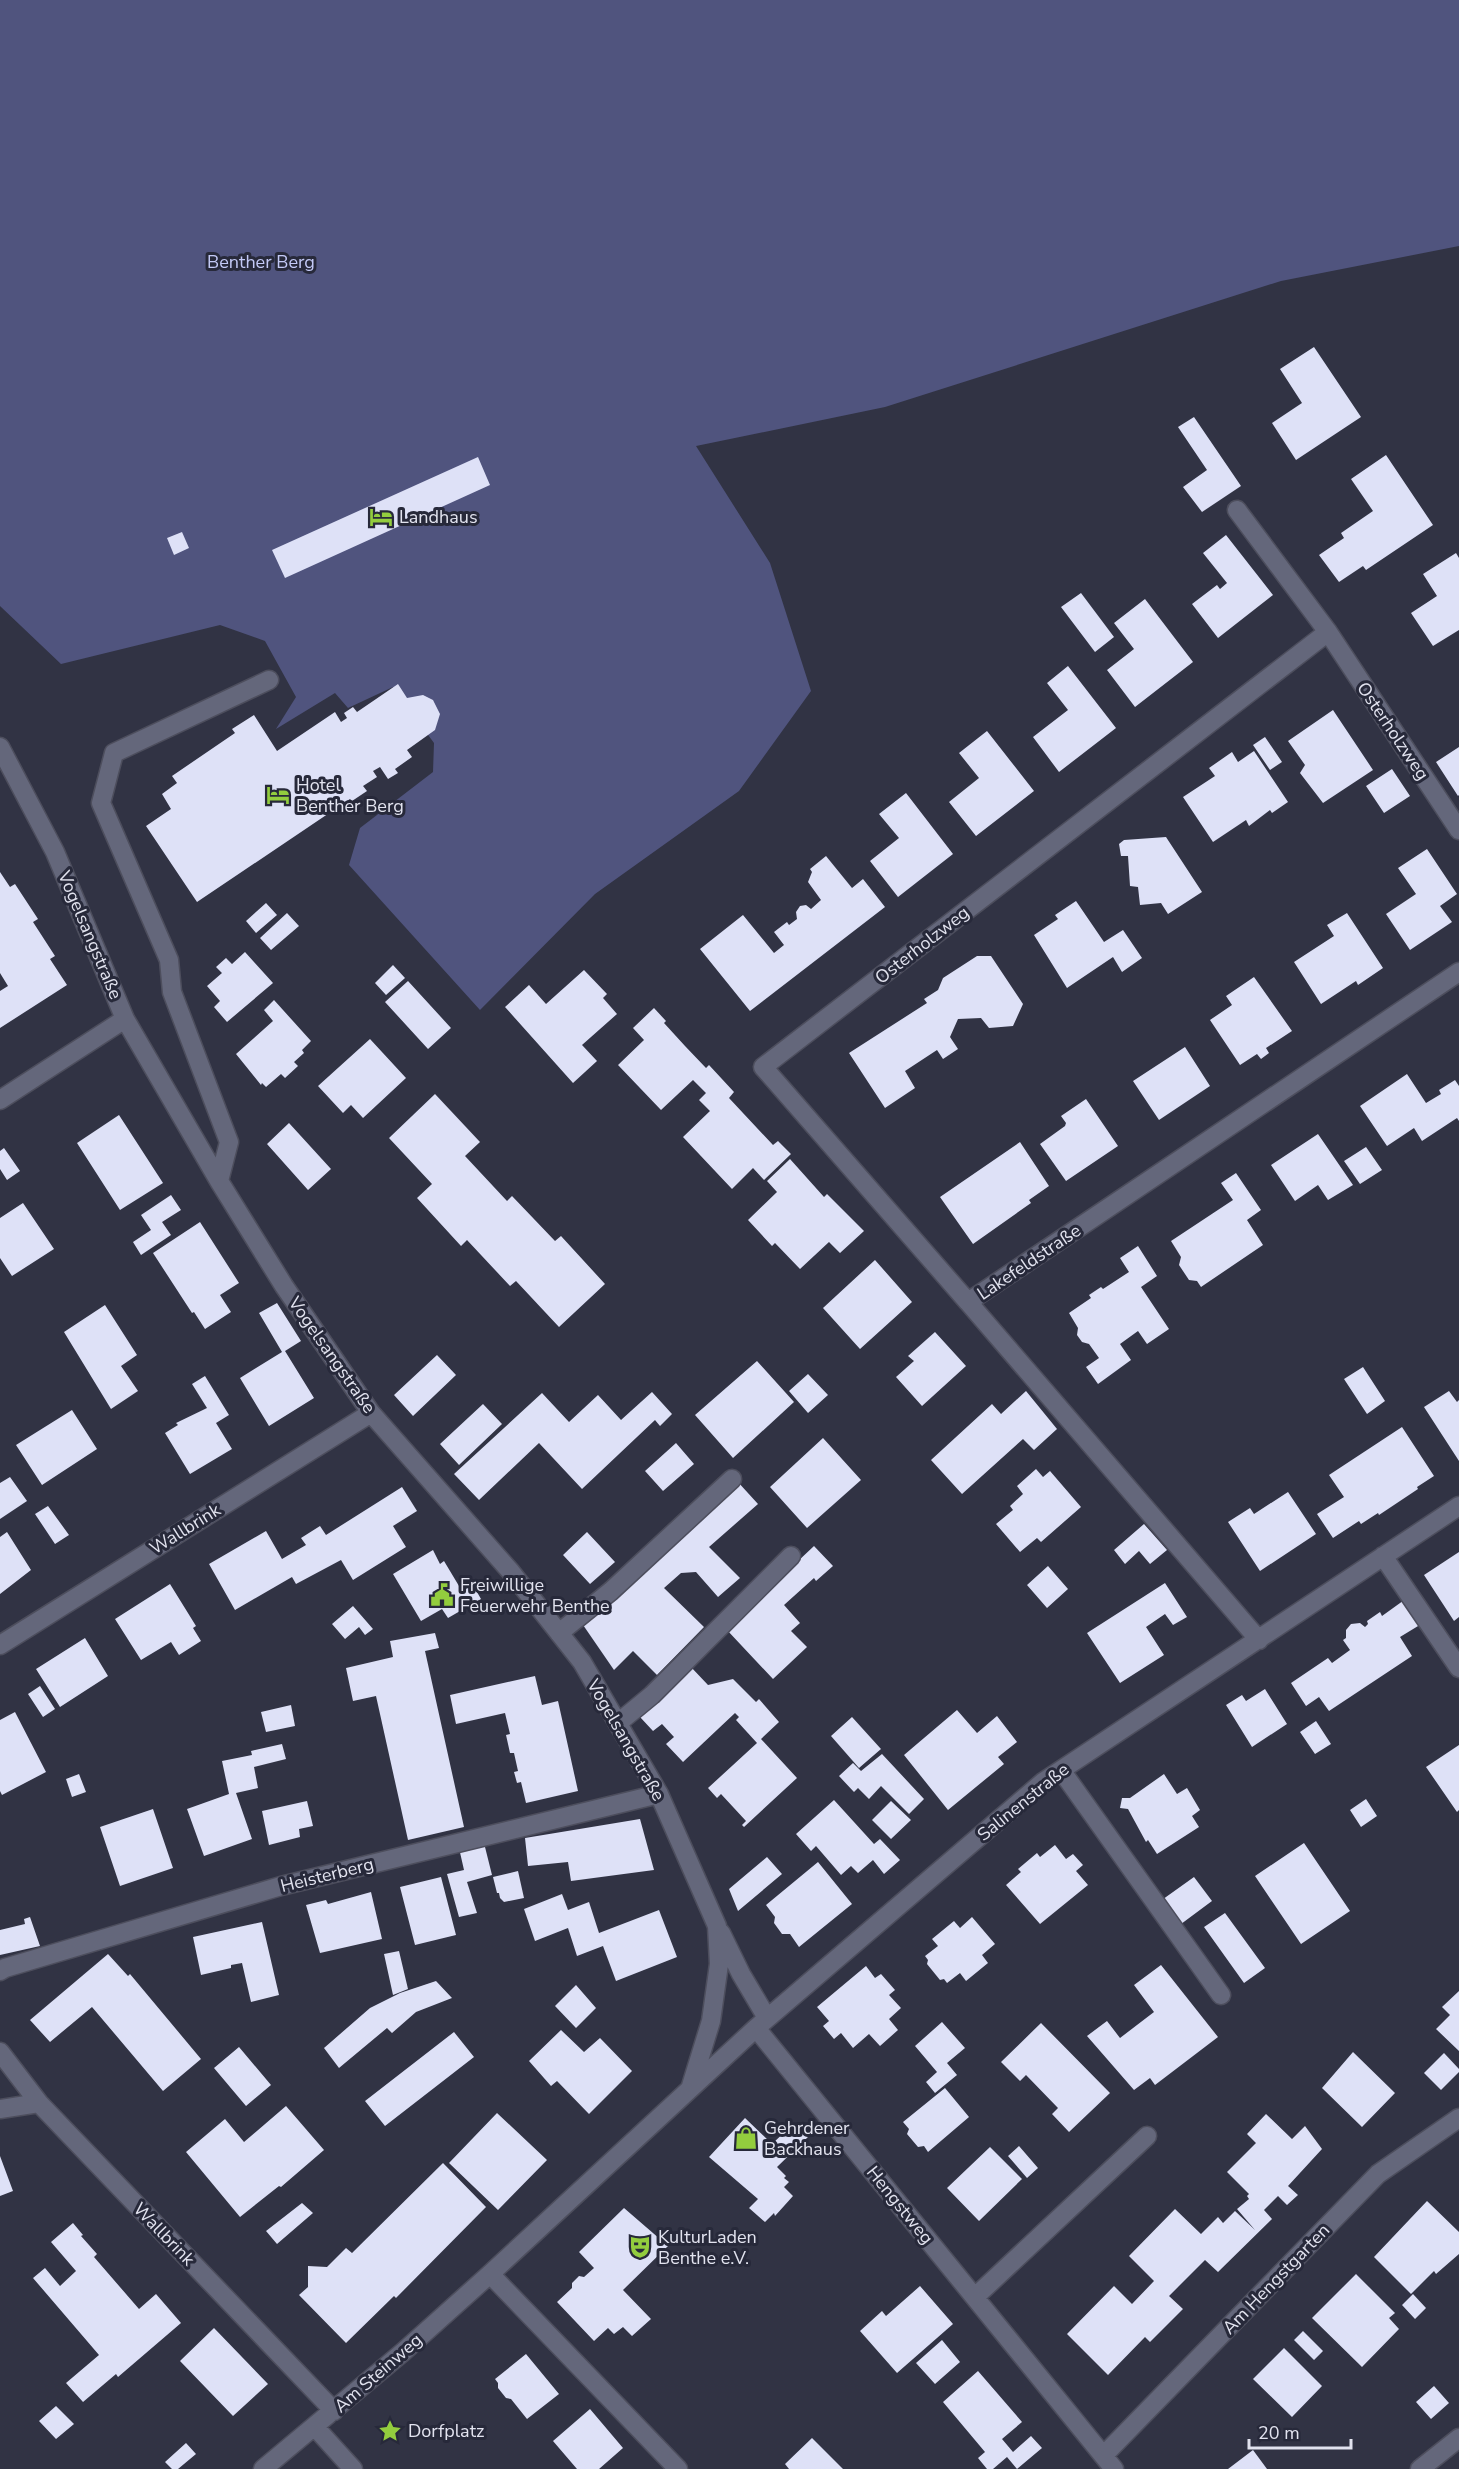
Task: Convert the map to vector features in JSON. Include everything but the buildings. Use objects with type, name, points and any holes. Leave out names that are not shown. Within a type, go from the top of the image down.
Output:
[{"type":"street","name":"Osterholzweg","points":[[1237,510],[1328,632],[1459,830]]},
{"type":"street","name":"Osterholzweg","points":[[968,1302],[763,1067],[1328,632]]},
{"type":"street","points":[[219,1181],[229,1142],[172,992],[170,960],[101,803],[114,753],[269,680]]},
{"type":"street","name":"Vogelsangstraße","points":[[0,747],[55,852],[125,1018],[219,1181],[284,1286],[371,1413],[511,1572],[582,1662],[660,1794],[762,2023]]},
{"type":"street","name":"Lakefeldstraße","points":[[1259,1640],[968,1302],[1459,972]]},
{"type":"street","points":[[0,1100],[125,1018]]},
{"type":"street","name":"Wallbrink","points":[[0,1645],[371,1413]]},
{"type":"street","points":[[559,1633],[611,1591],[732,1479]]},
{"type":"street","name":"Salinenstraße","points":[[691,2086],[1043,1782],[1459,1506]]},
{"type":"street","points":[[618,1723],[652,1695],[791,1556]]},
{"type":"street","points":[[1383,1556],[1459,1668]]},
{"type":"street","points":[[1061,1770],[1190,1948],[1221,1995]]},
{"type":"street","name":"Heisterberg","points":[[0,1971],[281,1886],[660,1794]]},
{"type":"street","name":"Vogelsangstraße","points":[[691,2086],[711,2021],[719,1964],[717,1926]]},
{"type":"street","name":"Hengstweg","points":[[762,2023],[975,2297],[1109,2462]]},
{"type":"street","name":"Wallbrink","points":[[0,2052],[39,2103],[334,2411]]},
{"type":"street","name":"Am Steinweg","points":[[263,2469],[334,2411],[490,2274],[691,2086]]},
{"type":"street","points":[[0,2109],[39,2103]]},
{"type":"street","name":"Am Hengstgarten","points":[[1109,2462],[1378,2174],[1459,2118]]},
{"type":"street","points":[[975,2297],[1147,2136]]},
{"type":"street","points":[[490,2274],[678,2469]]},
{"type":"street","points":[[315,2427],[353,2469]]},
{"type":"street","points":[[1420,2469],[1459,2438]]},
{"type":"green space","name":"Benther Berg","points":[[0,0],[1459,0],[1459,246],[1281,281],[885,407],[696,446],[770,563],[811,691],[739,791],[595,894],[480,1010],[349,865],[360,828],[433,772],[434,743],[393,687],[348,708],[335,693],[276,729],[296,697],[265,641],[220,625],[61,664],[0,606]]},
{"type":"place","name":"Landhaus","points":[[381,517]]},
{"type":"place","name":"Hotel Benther Berg","points":[[278,795]]},
{"type":"place","name":"Freiwillige Feuerwehr Benthe","points":[[442,1595]]},
{"type":"place","name":"Gehrdener Backhaus","points":[[746,2138]]},
{"type":"place","name":"KulturLaden Benthe e.V.","points":[[640,2247]]},
{"type":"place","name":"Dorfplatz","points":[[390,2431]]}]
